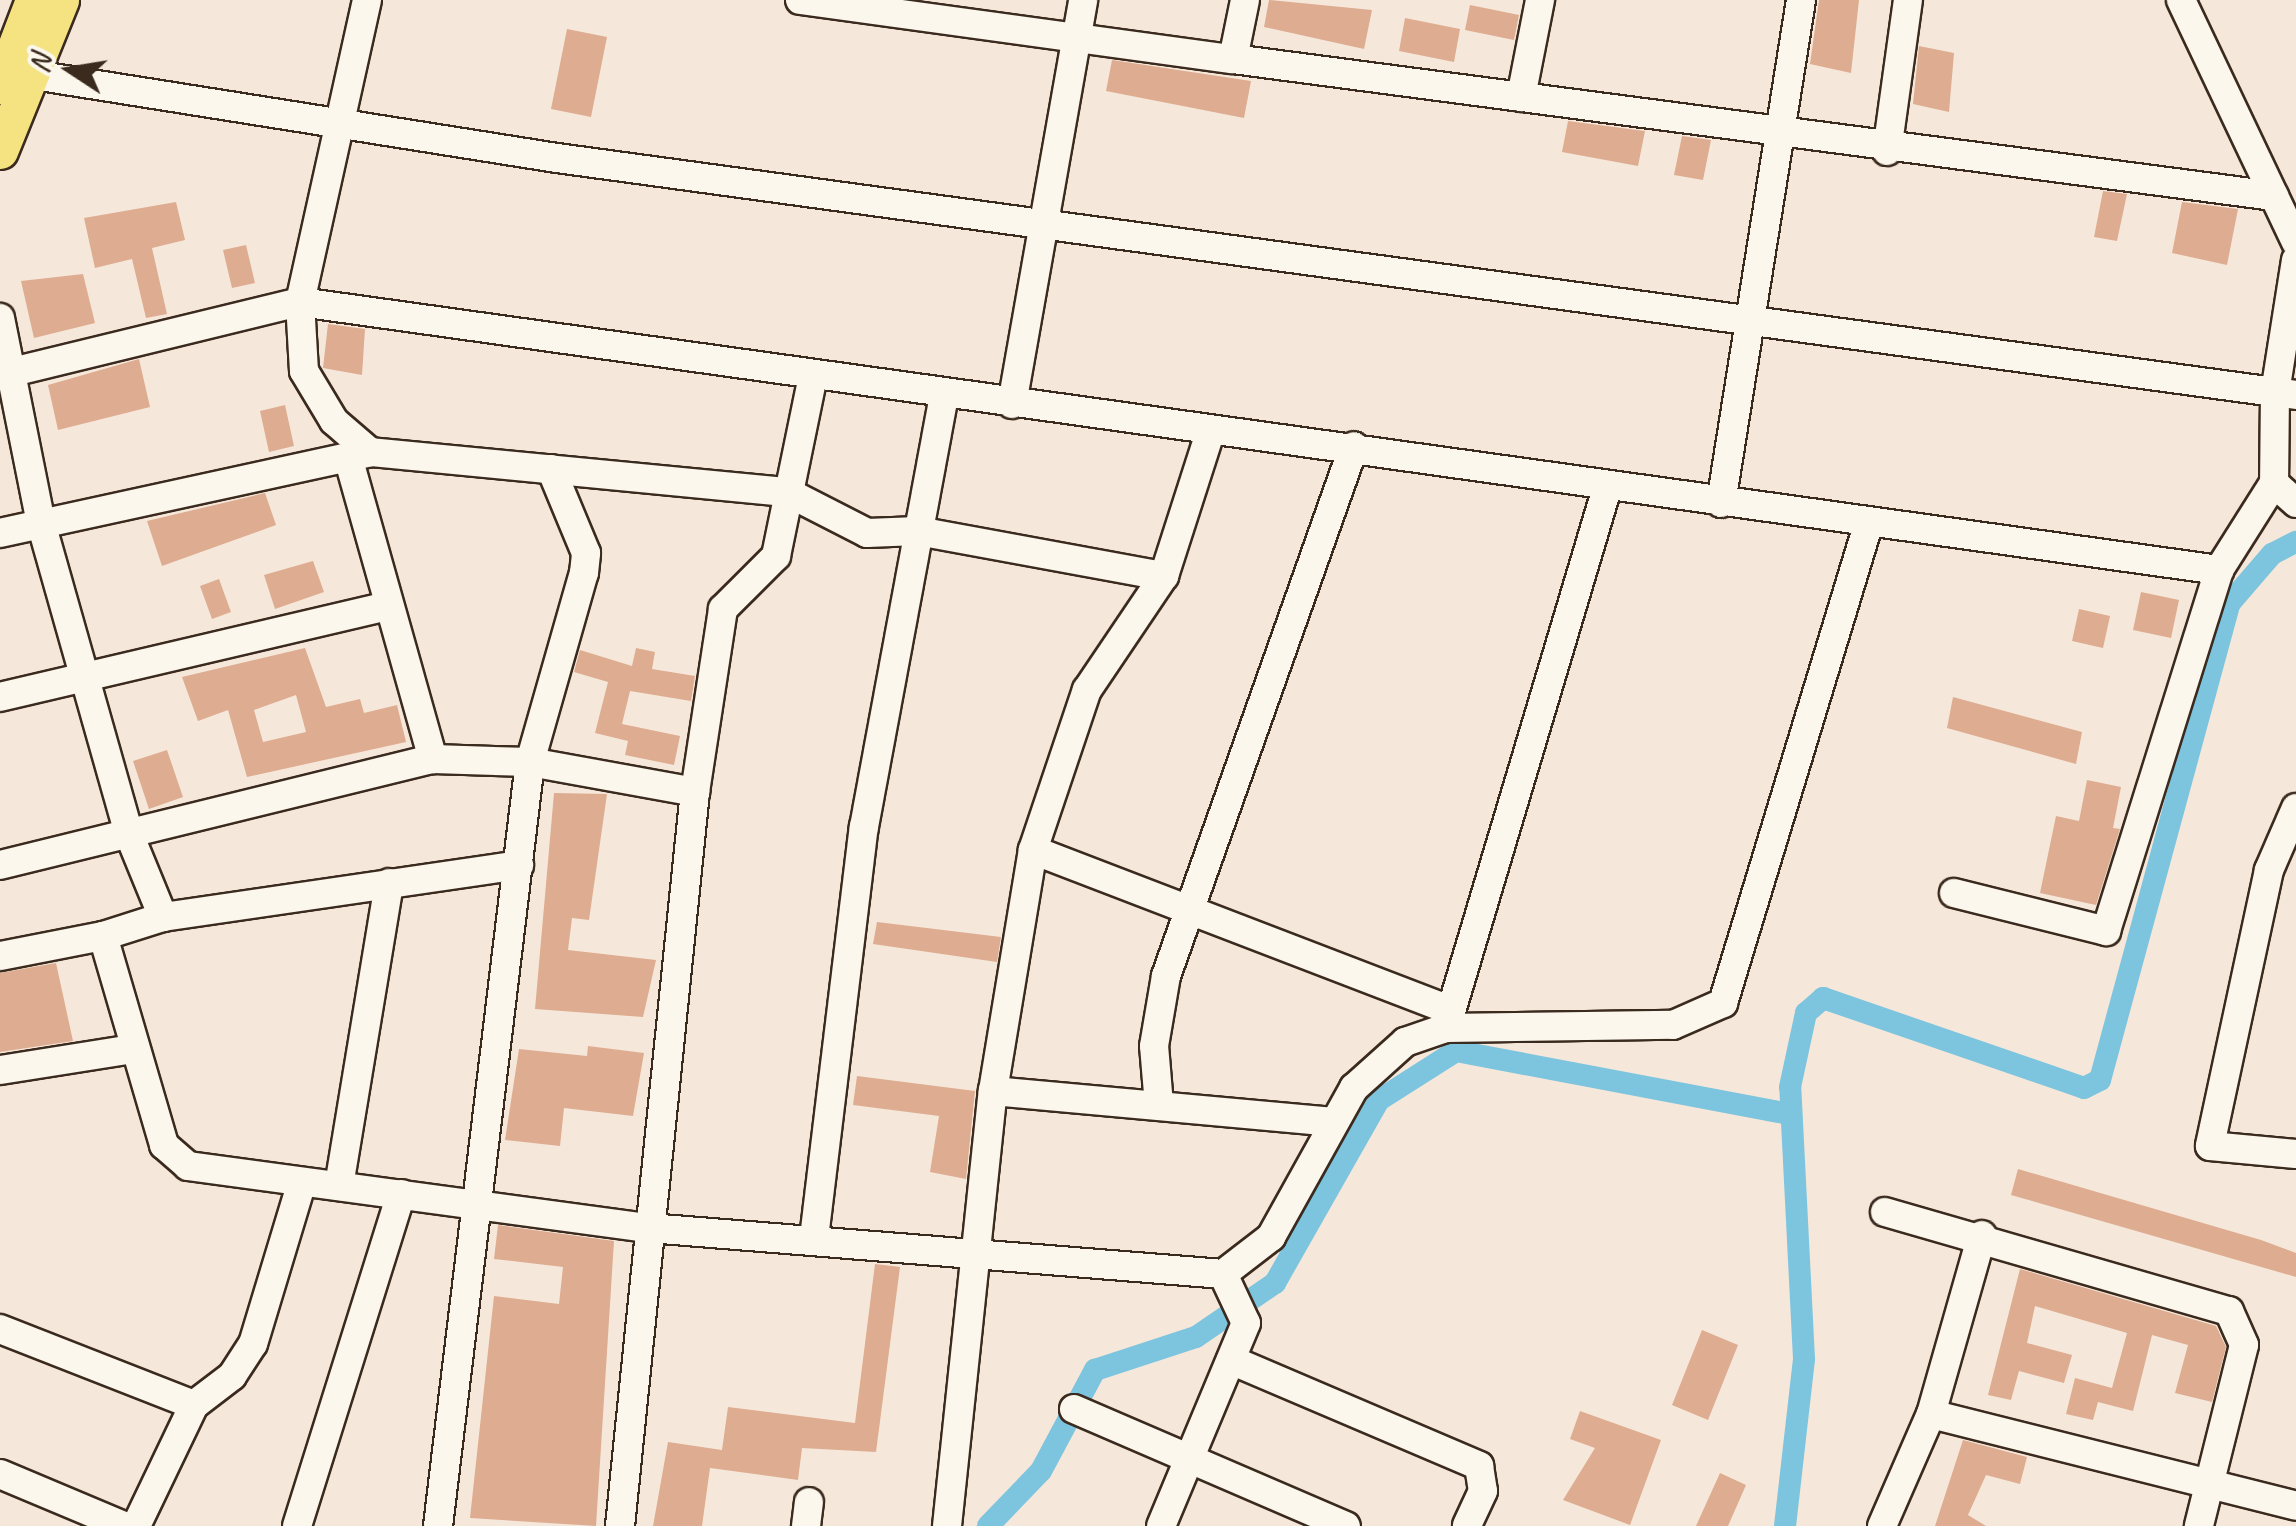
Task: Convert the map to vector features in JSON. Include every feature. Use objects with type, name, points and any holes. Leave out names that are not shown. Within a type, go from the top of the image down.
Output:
[{"type":"main road","points":[[0,151],[12,78],[33,0]]},
{"type":"main road","points":[[12,78],[61,0]]},
{"type":"street","points":[[367,0],[334,125],[300,302],[304,371],[359,455],[388,606],[434,759]]},
{"type":"street","points":[[800,0],[876,5],[1076,32],[1233,59],[1787,132],[1887,151],[2274,196]]},
{"type":"street","points":[[1012,404],[1041,218],[1084,0]]},
{"type":"street","points":[[1233,59],[1245,0]]},
{"type":"street","points":[[1521,97],[1540,0]]},
{"type":"street","points":[[1721,503],[1787,132],[1802,0]]},
{"type":"street","points":[[1887,151],[1908,0]]},
{"type":"street","points":[[2181,0],[2296,242]]},
{"type":"street","points":[[12,78],[334,125],[1041,218],[2285,394]]},
{"type":"street","points":[[1954,893],[2106,932],[2219,570],[2274,483],[2296,260]]},
{"type":"street","points":[[6,373],[300,302],[1210,432],[1354,446],[1607,488],[2219,570]]},
{"type":"street","points":[[0,318],[6,373],[40,522],[130,834],[162,917]]},
{"type":"street","points":[[620,1526],[694,792],[723,609],[770,571],[813,376]]},
{"type":"street","points":[[814,1238],[864,827],[944,394]]},
{"type":"street","points":[[947,1526],[993,1091],[1033,850],[1088,690],[1164,576],[1210,432]]},
{"type":"street","points":[[1160,1106],[1156,1012],[1188,902],[1354,446]]},
{"type":"street","points":[[0,533],[359,455],[787,492],[867,533],[918,531],[1164,576]]},
{"type":"street","points":[[438,1526],[480,1204],[530,762],[586,553],[551,470]]},
{"type":"street","points":[[2274,483],[2296,504]]},
{"type":"street","points":[[103,936],[132,1049],[175,1159],[302,1182],[649,1228],[974,1252],[1225,1279],[1271,1237],[1334,1122],[1376,1063],[1448,1019],[1607,488]]},
{"type":"street","points":[[1033,850],[1188,902],[1448,1019],[1673,1026],[1722,1003],[1869,522]]},
{"type":"street","points":[[0,697],[85,682],[388,606]]},
{"type":"street","points":[[0,865],[434,759],[530,762],[694,792]]},
{"type":"street","points":[[2296,808],[2269,870],[2210,1146],[2296,1154]]},
{"type":"street","points":[[0,956],[103,936],[162,917],[518,865]]},
{"type":"street","points":[[339,1186],[389,883]]},
{"type":"street","points":[[0,1070],[132,1049]]},
{"type":"street","points":[[993,1091],[1334,1122]]},
{"type":"street","points":[[136,1526],[194,1405],[232,1376],[253,1344],[302,1182]]},
{"type":"street","points":[[297,1526],[401,1194]]},
{"type":"street","points":[[1885,1212],[1982,1235],[2230,1311],[2244,1345],[2199,1526]]},
{"type":"street","points":[[1882,1526],[1931,1414],[1982,1235]]},
{"type":"street","points":[[1161,1526],[1246,1323],[1225,1279]]},
{"type":"street","points":[[0,1328],[194,1405]]},
{"type":"street","points":[[1230,1360],[1479,1466],[1483,1491],[1467,1526]]},
{"type":"street","points":[[1074,1409],[1192,1454],[1346,1526]]},
{"type":"street","points":[[1931,1414],[2296,1506]]},
{"type":"street","points":[[0,1474],[124,1526]]},
{"type":"building","points":[[1269,0],[1372,10],[1364,49],[1264,27]]},
{"type":"building","points":[[1819,0],[1859,0],[1851,73],[1810,64]]},
{"type":"building","points":[[1470,5],[1519,15],[1514,40],[1465,30]]},
{"type":"building","points":[[1405,18],[1460,29],[1454,62],[1399,51]]},
{"type":"building","points":[[567,29],[607,37],[591,117],[551,109]]},
{"type":"building","points":[[1919,46],[1954,53],[1949,112],[1913,104]]},
{"type":"building","points":[[1112,60],[1251,81],[1244,118],[1106,91]]},
{"type":"building","points":[[1568,121],[1645,131],[1638,166],[1562,152]]},
{"type":"building","points":[[1682,136],[1711,140],[1703,180],[1674,175]]},
{"type":"building","points":[[2103,191],[2127,194],[2117,241],[2094,237]]},
{"type":"building","points":[[176,202],[185,240],[152,248],[167,314],[146,318],[132,259],[95,268],[84,218]]},
{"type":"building","points":[[2182,202],[2238,209],[2227,265],[2172,253]]},
{"type":"building","points":[[246,245],[255,283],[232,288],[223,250]]},
{"type":"building","points":[[83,274],[95,323],[34,338],[21,281]]},
{"type":"building","points":[[328,324],[365,329],[362,375],[323,368]]},
{"type":"building","points":[[139,359],[150,407],[58,430],[48,385]]},
{"type":"building","points":[[285,405],[294,446],[269,452],[260,411]]},
{"type":"building","points":[[265,493],[276,525],[162,566],[147,521]]},
{"type":"building","points":[[313,561],[324,592],[275,609],[264,575]]},
{"type":"building","points":[[219,579],[231,612],[212,619],[200,586]]},
{"type":"building","points":[[2141,592],[2179,600],[2171,638],[2133,630]]},
{"type":"building","points":[[2079,609],[2110,616],[2103,648],[2072,641]]},
{"type":"building","points":[[305,648],[326,707],[360,699],[364,713],[397,705],[406,742],[247,777],[228,710],[198,721],[182,677]],"holes":[[[296,695],[306,732],[263,742],[254,710]]]},
{"type":"building","points":[[636,648],[655,652],[652,669],[695,676],[691,701],[630,691],[622,724],[680,736],[674,765],[625,755],[628,741],[595,733],[608,682],[574,672],[580,650],[632,666]]},
{"type":"building","points":[[1953,697],[2082,732],[2076,764],[1947,728]]},
{"type":"building","points":[[167,750],[183,797],[149,809],[133,761]]},
{"type":"building","points":[[2087,780],[2121,787],[2113,828],[2120,829],[2096,905],[2040,893],[2056,816],[2079,821]]},
{"type":"building","points":[[554,793],[607,794],[589,920],[572,918],[568,950],[656,960],[643,1017],[535,1009]]},
{"type":"building","points":[[877,922],[1001,937],[997,962],[873,944]]},
{"type":"building","points":[[56,963],[73,1041],[0,1052],[0,973]]},
{"type":"building","points":[[588,1046],[644,1053],[633,1116],[564,1108],[560,1146],[505,1140],[519,1049],[587,1056]]},
{"type":"building","points":[[857,1076],[975,1091],[966,1179],[930,1172],[939,1116],[853,1105]]},
{"type":"building","points":[[2018,1169],[2296,1253],[2296,1277],[2011,1195]]},
{"type":"building","points":[[498,1225],[614,1241],[596,1526],[470,1518],[494,1296],[559,1304],[563,1267],[494,1259]]},
{"type":"building","points":[[875,1264],[900,1267],[876,1452],[802,1448],[798,1480],[710,1468],[702,1526],[653,1526],[668,1442],[722,1450],[728,1407],[855,1423]]},
{"type":"building","points":[[2020,1269],[2216,1326],[2226,1347],[2212,1402],[2175,1393],[2188,1345],[2152,1335],[2133,1411],[2098,1402],[2093,1420],[2066,1414],[2075,1378],[2112,1388],[2127,1333],[2035,1306],[2027,1343],[2072,1355],[2064,1383],[2019,1371],[2011,1400],[1988,1395]]},
{"type":"building","points":[[1702,1330],[1738,1345],[1708,1420],[1672,1405]]},
{"type":"building","points":[[1580,1411],[1661,1440],[1630,1525],[1563,1500],[1595,1448],[1570,1439]]},
{"type":"building","points":[[1963,1440],[2027,1457],[2020,1484],[1986,1475],[1968,1515],[1986,1526],[1935,1526]]},
{"type":"building","points":[[1720,1473],[1746,1485],[1728,1526],[1696,1526]]},
{"type":"waterway","points":[[1785,1526],[1804,1359],[1790,1087],[1806,1013],[1823,998],[2084,1088],[2100,1080],[2229,604],[2272,554],[2296,542]]},
{"type":"waterway","points":[[988,1526],[1041,1471],[1095,1370],[1196,1337],[1275,1283],[1379,1100],[1456,1051],[1790,1114]]}]
